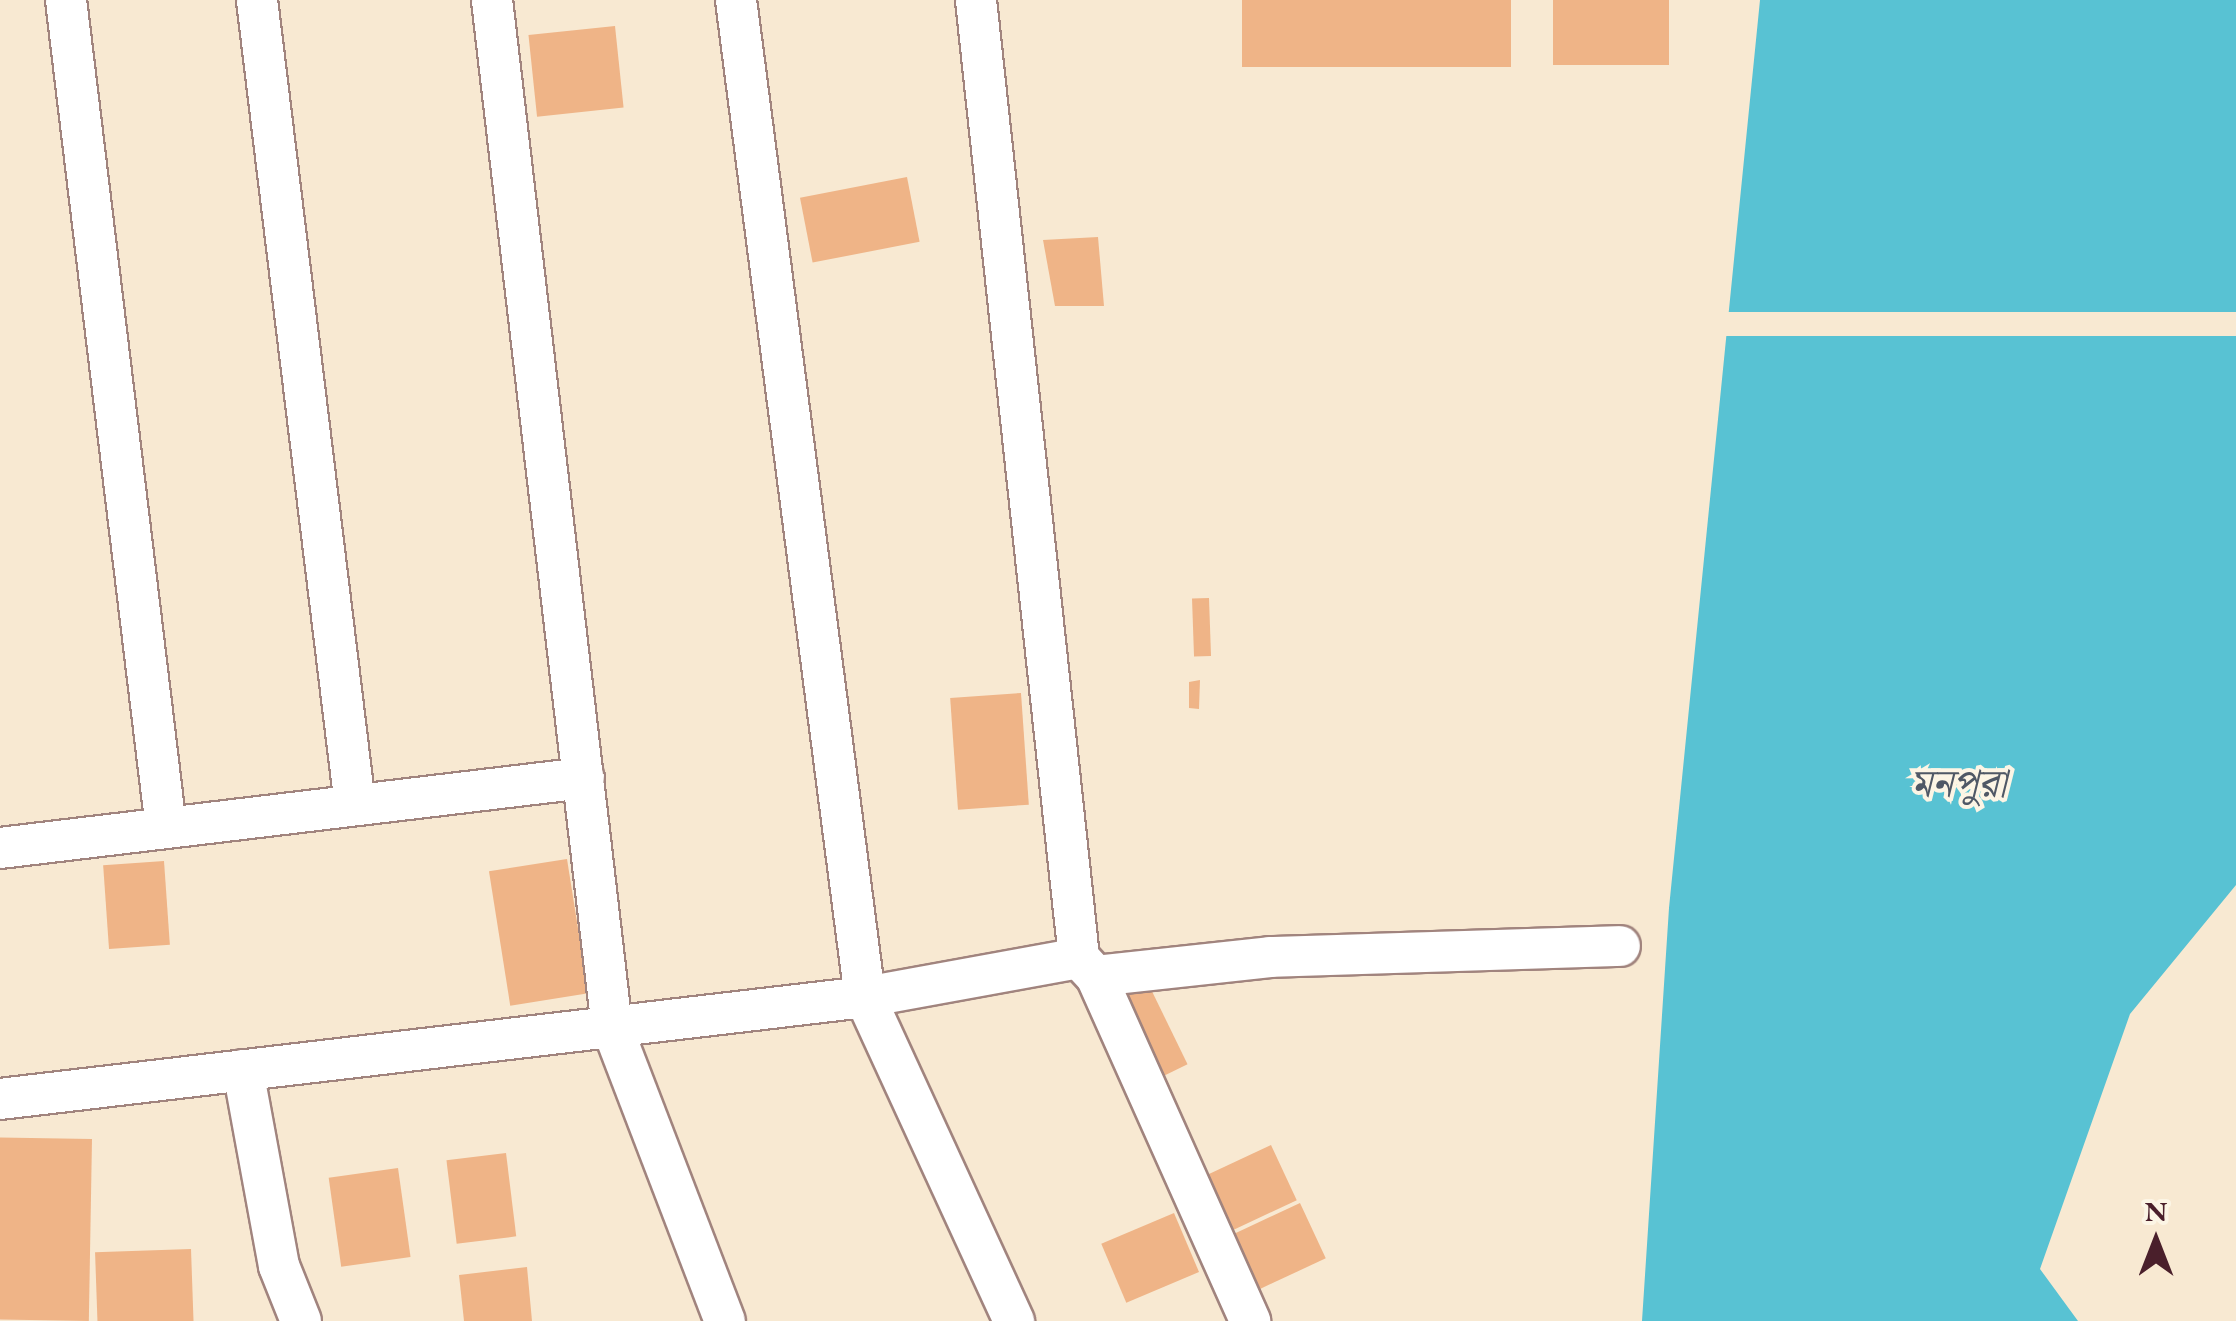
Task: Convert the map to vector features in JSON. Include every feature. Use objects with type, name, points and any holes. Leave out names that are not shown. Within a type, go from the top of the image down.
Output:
[{"type":"street","points":[[66,0],[166,828]]},
{"type":"street","points":[[257,0],[356,806]]},
{"type":"street","points":[[492,0],[612,1027],[724,1321]]},
{"type":"street","points":[[736,0],[864,997],[1014,1321]]},
{"type":"street","points":[[976,0],[1088,967],[1250,1321]]},
{"type":"street","points":[[0,848],[584,778]]},
{"type":"street","points":[[0,1099],[1088,967],[1620,946]]},
{"type":"street","points":[[242,1070],[279,1266],[301,1321]]},
{"type":"water","name":"মনপুরা","points":[[1760,0],[2236,0],[2236,885],[2130,1014],[2040,1269],[2078,1321],[1642,1321],[1669,908]]},
{"type":"pier","points":[[1723,312],[2236,312],[2236,336],[1723,336]]},
{"type":"building","points":[[1242,0],[1511,0],[1511,67],[1242,67]]},
{"type":"building","points":[[1553,0],[1669,0],[1669,65],[1553,65]]},
{"type":"building","points":[[615,26],[624,108],[537,117],[528,35]]},
{"type":"building","points":[[907,177],[920,242],[813,263],[800,198]]},
{"type":"building","points":[[1098,237],[1104,306],[1055,306],[1043,240]]},
{"type":"building","points":[[1209,598],[1211,656],[1194,657],[1192,599]]},
{"type":"building","points":[[1200,680],[1199,709],[1189,708],[1189,682]]},
{"type":"building","points":[[1021,693],[1029,805],[958,810],[950,698]]},
{"type":"building","points":[[567,859],[588,993],[510,1006],[489,871]]},
{"type":"building","points":[[164,861],[170,945],[109,949],[103,865]]},
{"type":"building","points":[[1145,977],[1188,1064],[1158,1079],[1115,991]]},
{"type":"building","points":[[0,1137],[92,1139],[89,1321],[0,1319]]},
{"type":"building","points":[[1271,1145],[1297,1200],[1225,1234],[1199,1178]]},
{"type":"building","points":[[506,1153],[516,1236],[457,1244],[446,1160]]},
{"type":"building","points":[[398,1168],[411,1257],[341,1267],[329,1178]]},
{"type":"building","points":[[1300,1203],[1326,1258],[1254,1292],[1228,1236]]},
{"type":"building","points":[[1174,1213],[1199,1272],[1126,1303],[1101,1244]]},
{"type":"building","points":[[191,1249],[194,1321],[97,1321],[95,1252]]},
{"type":"building","points":[[527,1267],[532,1321],[464,1321],[459,1275]]}]
